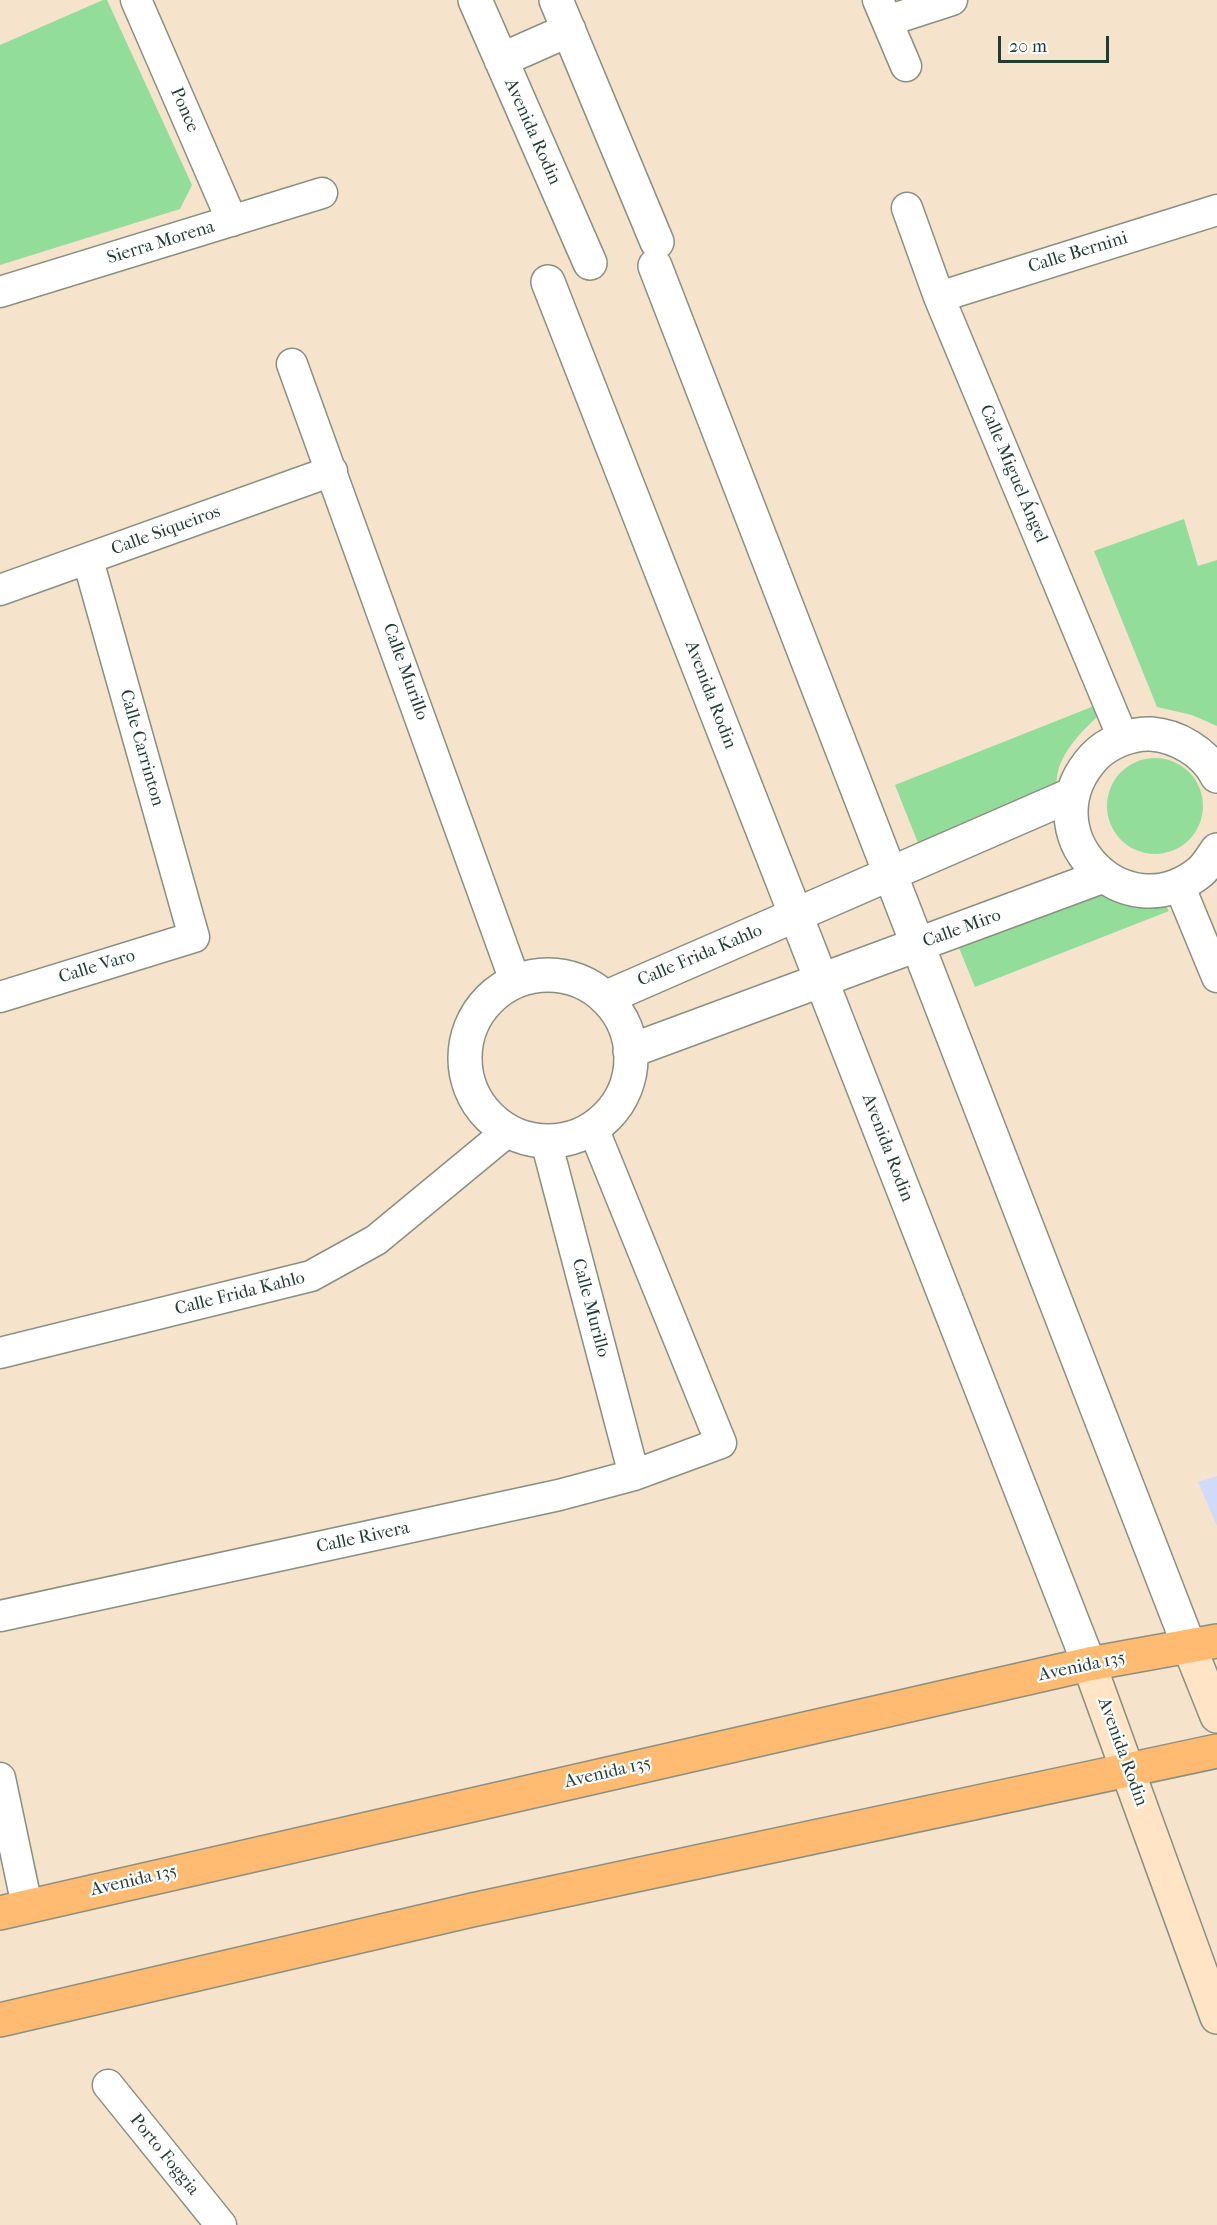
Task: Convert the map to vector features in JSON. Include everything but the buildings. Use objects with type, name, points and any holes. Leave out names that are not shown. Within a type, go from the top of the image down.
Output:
[{"type":"main road","name":"Avenida 135","points":[[13,1910],[1089,1664],[1203,1644]]},
{"type":"main road","points":[[1203,1644],[1217,1716]]},
{"type":"main road","name":"Avenida Rodin","points":[[1089,1664],[1217,2018]]},
{"type":"main road","points":[[0,2020],[472,1910],[1217,1751]]},
{"type":"street","name":"Ponce","points":[[136,0],[232,221]]},
{"type":"street","name":"Avenida Rodin","points":[[475,0],[590,263]]},
{"type":"street","points":[[556,0],[656,254],[919,945],[1203,1644]]},
{"type":"street","points":[[906,66],[883,10],[952,0]]},
{"type":"street","points":[[501,60],[568,30]]},
{"type":"street","name":"Sierra Morena","points":[[0,292],[322,193]]},
{"type":"street","name":"Calle Miguel Ángel","points":[[907,208],[939,297],[1124,738]]},
{"type":"street","name":"Calle Bernini","points":[[939,297],[1216,214]]},
{"type":"street","name":"Avenida Rodin","points":[[548,282],[1089,1664]]},
{"type":"street","name":"Calle Murillo","points":[[292,364],[515,981]]},
{"type":"street","name":"Calle Siqueiros","points":[[0,590],[332,471]]},
{"type":"street","name":"Calle Carrinton","points":[[88,560],[194,937]]},
{"type":"street","points":[[1217,776],[1198,753],[1176,739],[1149,734],[1124,738],[1100,750],[1082,770],[1071,795],[1071,826],[1082,854],[1103,876],[1127,888],[1153,891],[1179,885],[1202,871],[1217,850]]},
{"type":"street","points":[[796,915],[1071,795]]},
{"type":"street","name":"Calle Miro","points":[[821,981],[1103,876]]},
{"type":"street","points":[[1179,885],[1217,977]]},
{"type":"street","name":"Calle Frida Kahlo","points":[[605,998],[796,915]]},
{"type":"street","name":"Calle Varo","points":[[0,997],[194,937]]},
{"type":"street","points":[[558,975],[591,987],[605,998],[624,1026],[630,1052],[630,1071],[615,1108],[593,1128],[575,1137],[546,1142],[508,1131],[489,1117],[475,1098],[466,1076],[464,1053],[469,1030],[480,1010],[496,993],[515,981],[532,976],[558,975]]},
{"type":"street","points":[[630,1052],[821,981]]},
{"type":"street","name":"Calle Rivera","points":[[0,1616],[559,1495],[634,1475],[721,1443],[593,1128]]},
{"type":"street","name":"Calle Frida Kahlo","points":[[0,1353],[312,1276],[376,1240],[508,1131]]},
{"type":"street","name":"Calle Murillo","points":[[546,1142],[634,1475]]},
{"type":"street","points":[[0,1778],[13,1910]]},
{"type":"street","name":"Porto Foggia","points":[[108,2085],[220,2225]]},
{"type":"shaded area","points":[[1217,1476],[1217,1526],[1198,1482]]},
{"type":"green space","points":[[107,0],[192,185],[180,209],[0,265],[0,45]]},
{"type":"green space","points":[[1184,519],[1198,566],[1217,560],[1217,726],[1192,715],[1157,707],[1094,551]]},
{"type":"green space","points":[[1094,706],[1098,716],[1076,738],[1064,756],[1057,776],[1057,786],[918,843],[895,785]]},
{"type":"green space","points":[[1155,758],[1173,762],[1189,772],[1199,788],[1203,806],[1199,824],[1189,840],[1173,850],[1155,854],[1137,850],[1121,840],[1111,824],[1107,806],[1111,788],[1121,772],[1137,762]]},
{"type":"green space","points":[[1096,891],[1137,906],[1166,906],[1169,911],[975,987],[959,948]]}]
